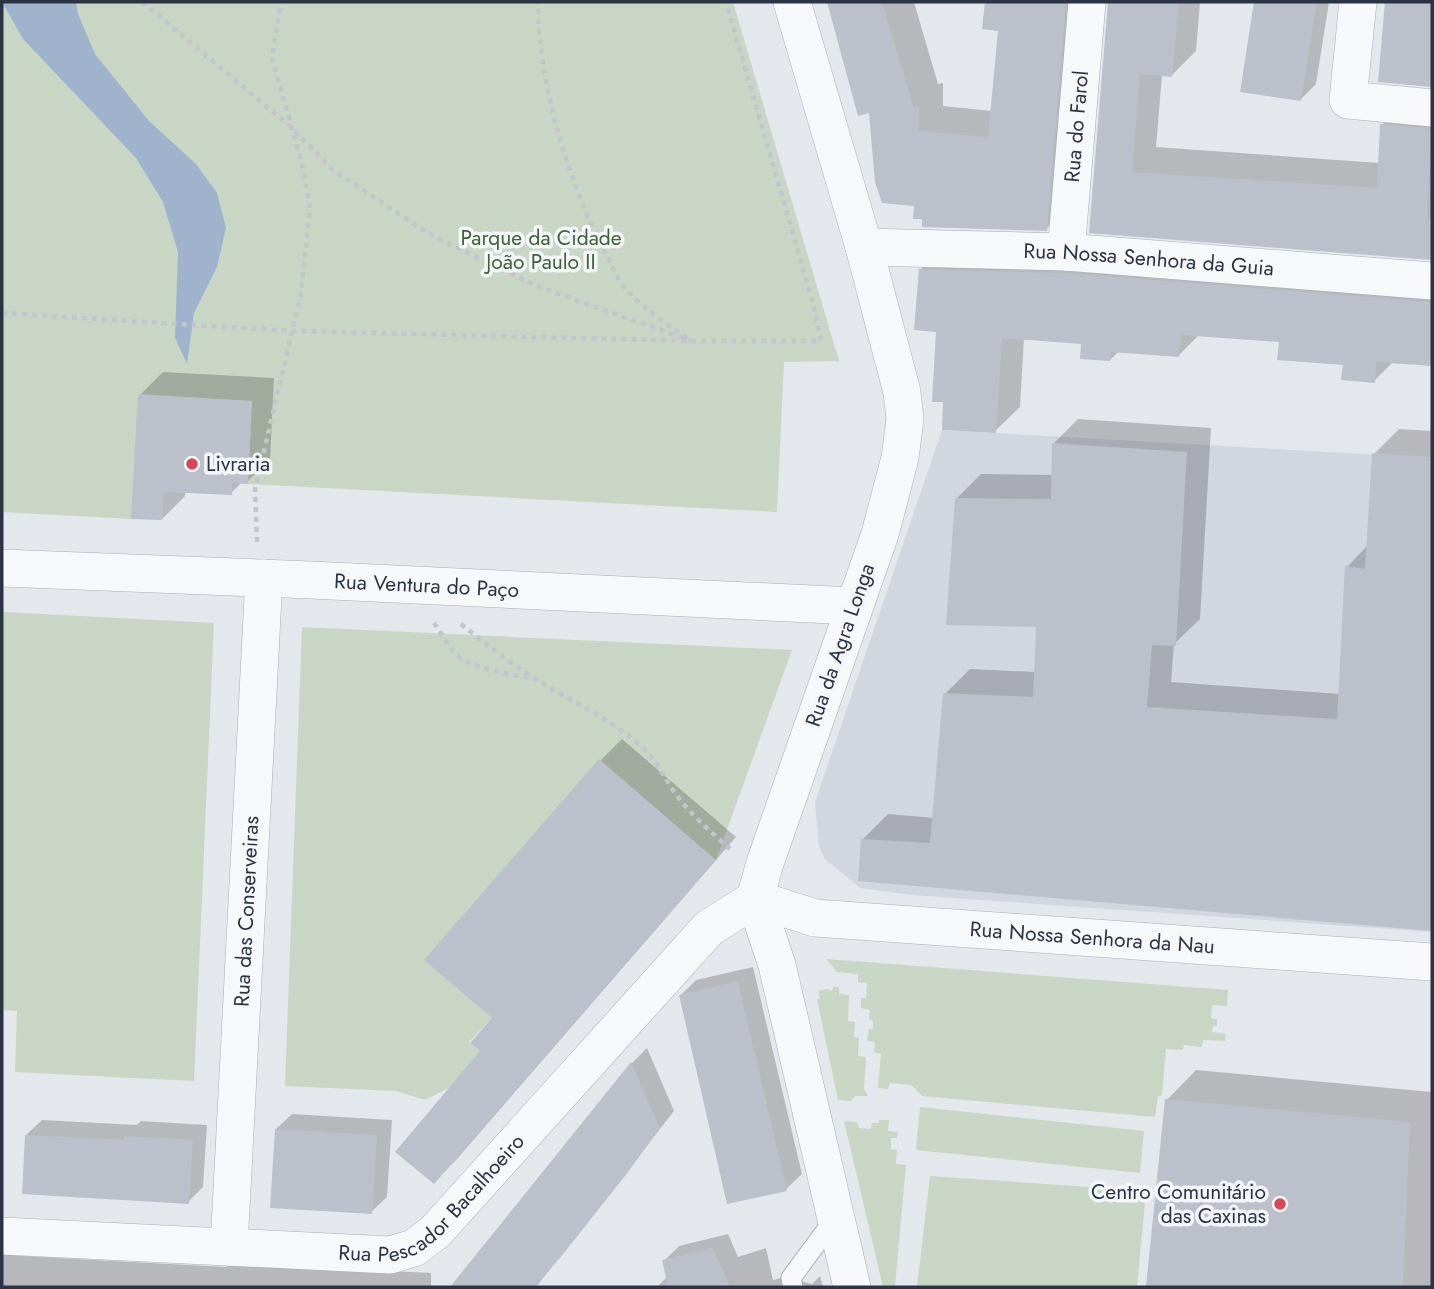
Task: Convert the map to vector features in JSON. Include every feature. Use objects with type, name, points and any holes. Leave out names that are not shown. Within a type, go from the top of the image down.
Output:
[{"type":"street","name":"Rua da Agra Longa","points":[[755,899],[853,606],[880,534],[900,458],[905,419],[902,392],[864,247],[792,2]]},
{"type":"street","name":"Rua do Farol","points":[[1066,252],[1087,2]]},
{"type":"street","points":[[1358,2],[1348,100],[1432,108]]},
{"type":"street","name":"Rua Nossa Senhora da Guia","points":[[864,247],[1066,252],[1432,281]]},
{"type":"street","name":"Rua Ventura do Paço","points":[[2,568],[260,563],[853,606]]},
{"type":"street","name":"Rua das Conserveiras","points":[[229,1247],[260,563]]},
{"type":"street","points":[[755,899],[777,965],[852,1287]]},
{"type":"street","name":"Rua Pescador Bacalhoeiro","points":[[2,1236],[390,1255],[414,1248],[435,1232],[709,928],[755,899]]},
{"type":"street","name":"Rua Nossa Senhora da Nau","points":[[755,899],[815,918],[1432,962]]},
{"type":"lane","points":[[793,1287],[791,1278],[836,1216]]},
{"type":"path","points":[[142,2],[290,126],[333,170],[429,234],[540,287],[692,341]]},
{"type":"path","points":[[260,563],[255,489],[293,331],[306,260],[310,208],[302,164],[272,58],[281,2]]},
{"type":"path","points":[[538,2],[546,70],[558,129],[590,225],[623,286],[651,313],[692,341]]},
{"type":"path","points":[[2,313],[293,331],[692,341],[821,341],[813,303],[726,2]]},
{"type":"path","points":[[432,619],[449,646],[460,657],[486,667],[535,679]]},
{"type":"path","points":[[454,620],[535,679],[625,733],[660,766],[671,787],[691,813],[734,852]]},
{"type":"shaded area","points":[[942,430],[1432,458],[1432,932],[912,895],[860,888],[825,859],[819,847],[815,802]]},
{"type":"green space","name":"Parque da Cidade João Paulo II","points":[[2,2],[733,2],[839,361],[784,362],[777,512],[248,484],[252,401],[212,399],[131,519],[2,512]]},
{"type":"green space","points":[[2,612],[214,623],[194,1081],[15,1072],[17,1011],[2,1010]]},
{"type":"green space","points":[[302,627],[792,650],[716,860],[492,1018],[469,1042],[481,1052],[449,1088],[425,1100],[396,1091],[285,1086]]},
{"type":"green space","points":[[826,959],[1228,990],[1227,1006],[1212,1005],[1211,1018],[1217,1019],[1217,1026],[1213,1026],[1212,1032],[1226,1034],[1225,1041],[1203,1040],[1202,1047],[1184,1045],[1183,1050],[1166,1049],[1162,1095],[1158,1096],[1155,1117],[922,1096],[911,1085],[890,1083],[888,1089],[878,1088],[881,1054],[874,1052],[875,1042],[867,1041],[869,1029],[873,1029],[873,1021],[869,1019],[870,1010],[861,1008],[861,998],[866,998],[867,983],[858,982],[858,974],[837,972]]},
{"type":"green space","points":[[833,987],[839,987],[839,994],[849,995],[848,1021],[855,1022],[854,1037],[859,1038],[858,1056],[866,1057],[864,1089],[868,1096],[855,1096],[851,1101],[838,1100],[817,999],[820,999],[818,991],[832,991]]},
{"type":"green space","points":[[920,1107],[1144,1131],[1140,1173],[916,1150]]},
{"type":"green space","points":[[879,1120],[889,1120],[888,1131],[898,1132],[897,1138],[891,1138],[891,1149],[897,1150],[896,1164],[906,1165],[895,1287],[883,1287],[844,1121],[857,1122],[859,1128],[871,1129],[872,1123],[879,1123]]},
{"type":"green space","points":[[930,1176],[1146,1191],[1137,1287],[917,1287]]},
{"type":"water","points":[[2,2],[76,2],[78,14],[95,54],[149,121],[196,164],[217,193],[226,228],[217,267],[194,313],[187,364],[175,338],[178,252],[163,202],[136,158],[23,39]]},
{"type":"building","points":[[827,2],[882,2],[914,108],[919,107],[919,131],[988,137],[998,31],[982,29],[985,2],[1066,2],[1047,231],[922,227],[922,219],[913,219],[914,206],[882,203],[875,182],[869,113],[858,116]]},
{"type":"building","points":[[1108,2],[1179,2],[1172,77],[1140,74],[1132,172],[1377,188],[1380,124],[1432,129],[1427,220],[1432,220],[1432,260],[1089,233]]},
{"type":"building","points":[[1254,2],[1317,2],[1301,101],[1240,92]]},
{"type":"building","points":[[1385,2],[1432,2],[1432,87],[1378,82]]},
{"type":"building","points":[[919,269],[1065,273],[1432,302],[1432,366],[1376,362],[1375,383],[1341,380],[1343,365],[1277,360],[1279,342],[1181,335],[1179,357],[1111,352],[1110,361],[1080,359],[1081,344],[1002,338],[996,433],[942,430],[943,402],[932,402],[936,332],[914,330]]},
{"type":"building","name":"Livraria","points":[[138,394],[252,401],[248,484],[232,483],[232,495],[164,492],[162,520],[131,519]]},
{"type":"building","points":[[1052,443],[1187,452],[1176,646],[1152,645],[1147,707],[1337,719],[1345,566],[1365,569],[1372,453],[1432,457],[1432,931],[858,881],[861,839],[930,843],[943,693],[1033,697],[1036,627],[946,625],[955,498],[1051,499]]},
{"type":"building","points":[[599,759],[716,860],[434,1184],[395,1152],[480,1051],[470,1043],[492,1018],[424,960]]},
{"type":"building","points":[[738,981],[787,1191],[727,1204],[679,995]]},
{"type":"building","points":[[631,1062],[660,1128],[564,1253],[535,1287],[450,1287]]},
{"type":"building","name":"Centro Comunitário das Caxinas","points":[[1165,1099],[1410,1122],[1403,1287],[1146,1287]]},
{"type":"building","points":[[275,1129],[377,1135],[372,1214],[270,1208]]},
{"type":"building","points":[[25,1135],[193,1140],[189,1204],[22,1194]]},
{"type":"building","points":[[713,1248],[730,1287],[668,1287],[662,1260]]},
{"type":"place","name":"Livraria","points":[[192,464]]},
{"type":"place","name":"Centro Comunitário das Caxinas","points":[[1280,1204]]}]
